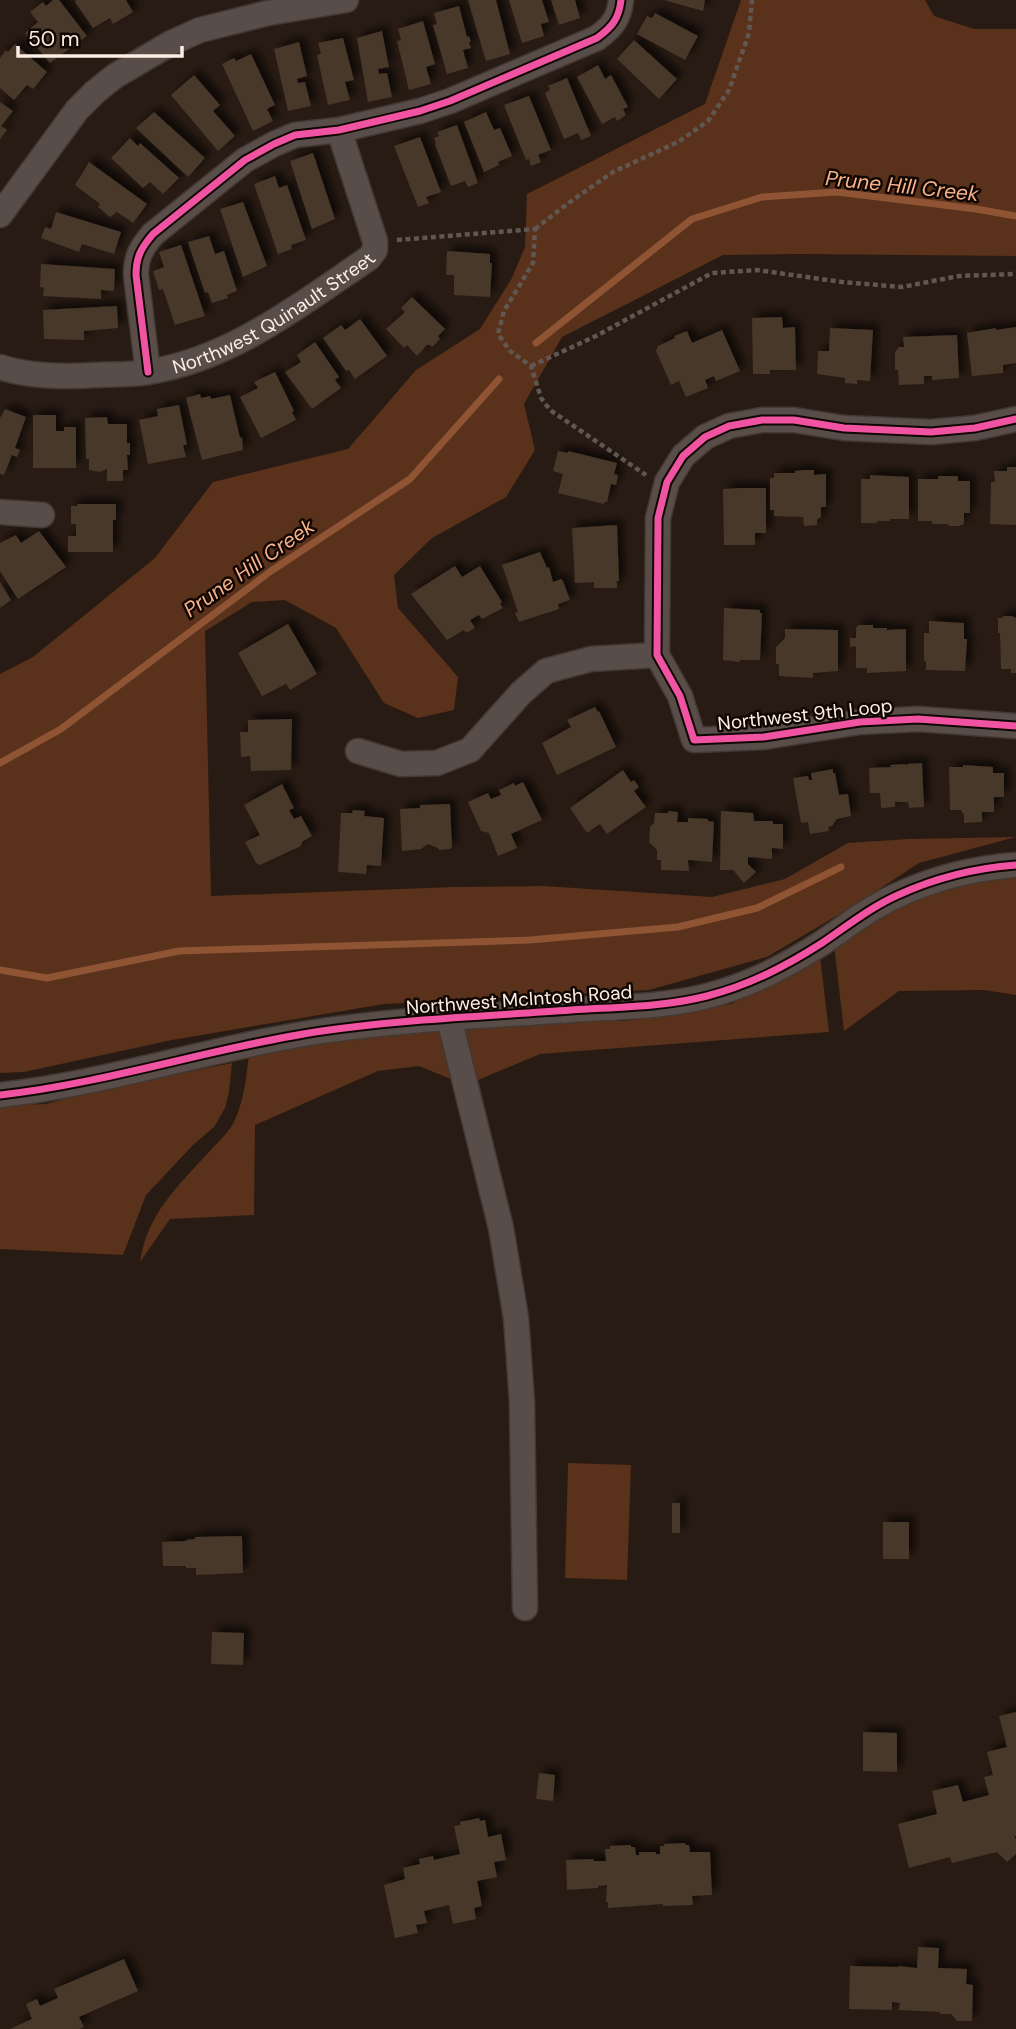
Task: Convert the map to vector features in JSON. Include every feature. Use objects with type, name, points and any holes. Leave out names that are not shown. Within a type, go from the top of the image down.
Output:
[{"type":"street","points":[[0,215],[77,110],[95,92],[133,64],[200,30],[268,13],[346,0]]},
{"type":"street","points":[[148,372],[136,260],[153,234],[245,160],[295,135],[339,130],[450,102],[597,38],[617,20],[621,0]]},
{"type":"street","name":"Northwest Quinault Street","points":[[0,367],[44,376],[148,372],[210,354],[261,330],[369,258],[375,250],[375,242],[339,130]]},
{"type":"street","points":[[358,751],[401,764],[437,763],[470,750],[521,693],[546,671],[591,659],[657,656],[658,518],[667,482],[683,456],[705,437],[729,426],[762,420],[794,420],[844,428],[931,432],[975,428],[1016,419]]},
{"type":"street","points":[[0,512],[42,515]]},
{"type":"street","name":"Northwest 9th Loop","points":[[657,656],[680,696],[694,740],[764,737],[860,722],[918,719],[1016,726]]},
{"type":"street","name":"Northwest McIntosh Road","points":[[0,1095],[110,1076],[240,1045],[324,1031],[449,1018],[632,1006],[705,996],[750,983],[788,964],[897,895],[962,873],[1016,865]]},
{"type":"street","points":[[449,1018],[500,1228],[516,1318],[522,1402],[525,1608]]},
{"type":"path","points":[[375,242],[535,229],[613,172],[678,142],[708,121],[729,90],[750,33],[752,0]]},
{"type":"path","points":[[535,229],[533,264],[504,311],[498,334],[510,351],[531,366],[541,398],[550,410],[649,477],[667,482]]},
{"type":"path","points":[[531,366],[596,336],[712,273],[757,270],[902,287],[959,276],[1016,274]]},
{"type":"shaded area","points":[[741,0],[925,0],[934,16],[974,29],[1016,29],[1016,256],[723,255],[562,337],[524,404],[535,450],[506,497],[432,538],[394,575],[398,608],[458,677],[454,710],[418,718],[384,703],[336,628],[285,600],[252,602],[205,631],[211,896],[544,886],[712,897],[785,879],[848,843],[1016,837],[919,863],[767,957],[649,990],[384,1004],[172,1040],[24,1072],[0,1073],[0,674],[33,657],[155,558],[213,482],[348,449],[416,370],[480,329],[512,278],[525,247],[527,194],[705,104]]},
{"type":"shaded area","points":[[1016,875],[1016,995],[984,990],[899,991],[844,1031],[834,945],[879,915],[968,880]]},
{"type":"shaded area","points":[[820,956],[829,1032],[540,1054],[471,1083],[457,1025],[624,1021],[731,1004]]},
{"type":"shaded area","points":[[445,1025],[458,1082],[419,1066],[378,1071],[255,1125],[254,1215],[170,1219],[140,1262],[156,1215],[233,1124],[246,1082],[249,1055],[302,1043]]},
{"type":"shaded area","points":[[232,1063],[225,1108],[214,1127],[193,1145],[146,1195],[123,1255],[0,1249],[0,1106],[46,1104],[90,1092]]},
{"type":"shaded area","points":[[568,1463],[631,1465],[627,1580],[565,1578]]},
{"type":"building","points":[[53,0],[59,0],[87,36],[50,63],[25,33],[38,22],[30,12],[43,2],[46,6]]},
{"type":"building","points":[[76,0],[126,0],[133,12],[113,24],[110,18],[93,28]]},
{"type":"building","points":[[468,0],[496,0],[510,54],[486,61]]},
{"type":"building","points":[[509,0],[542,0],[549,22],[541,24],[544,36],[522,43]]},
{"type":"building","points":[[551,0],[575,0],[580,18],[559,25]]},
{"type":"building","points":[[664,0],[705,0],[703,11]]},
{"type":"building","points":[[459,6],[467,37],[469,36],[471,42],[471,48],[463,50],[468,68],[447,74],[433,25],[437,24],[434,13]]},
{"type":"building","points":[[655,13],[698,36],[685,60],[637,34],[647,16],[652,18]]},
{"type":"building","points":[[423,21],[435,64],[426,67],[431,84],[409,90],[397,41],[401,40],[398,29]]},
{"type":"building","points":[[382,31],[389,67],[378,69],[379,74],[387,73],[392,97],[368,102],[357,38]]},
{"type":"building","points":[[343,38],[354,80],[345,82],[350,100],[328,105],[317,55],[321,54],[318,43]]},
{"type":"building","points":[[634,40],[677,79],[659,99],[617,59]]},
{"type":"building","points":[[299,42],[307,76],[297,79],[298,83],[305,82],[311,106],[288,111],[274,49]]},
{"type":"building","points":[[15,44],[47,72],[33,89],[27,85],[14,100],[0,88],[0,58]]},
{"type":"building","points":[[251,54],[275,105],[267,109],[273,121],[253,131],[222,64]]},
{"type":"building","points":[[598,65],[605,79],[611,75],[628,107],[623,109],[626,115],[617,121],[615,117],[602,124],[577,77]]},
{"type":"building","points":[[194,75],[220,105],[213,111],[235,136],[218,151],[171,95]]},
{"type":"building","points":[[567,78],[591,136],[581,140],[578,133],[564,139],[545,93],[550,90],[548,86]]},
{"type":"building","points":[[529,96],[551,150],[538,155],[541,162],[531,166],[529,159],[526,160],[504,105]]},
{"type":"building","points":[[0,102],[13,111],[1,126],[7,130],[0,139]]},
{"type":"building","points":[[154,112],[205,158],[188,177],[136,128]]},
{"type":"building","points":[[486,112],[494,130],[500,128],[512,156],[484,172],[464,122]]},
{"type":"building","points":[[457,125],[478,183],[468,187],[465,181],[451,186],[435,144],[434,138],[439,136],[437,132]]},
{"type":"building","points":[[420,137],[441,192],[426,197],[429,203],[418,207],[394,146]]},
{"type":"building","points":[[130,138],[138,146],[140,143],[179,178],[163,194],[150,182],[143,188],[111,158]]},
{"type":"building","points":[[313,153],[335,219],[312,229],[290,161]]},
{"type":"building","points":[[89,162],[147,204],[133,223],[117,212],[110,217],[98,207],[100,204],[75,185]]},
{"type":"building","points":[[275,176],[279,188],[287,185],[306,240],[291,245],[292,249],[278,254],[254,184]]},
{"type":"building","points":[[243,202],[267,266],[243,277],[220,209]]},
{"type":"building","points":[[56,212],[121,232],[114,254],[82,244],[79,252],[41,238],[45,227],[51,229]]},
{"type":"building","points":[[209,236],[215,254],[224,251],[237,291],[227,295],[228,298],[212,303],[208,292],[205,293],[188,242]]},
{"type":"building","points":[[181,245],[205,316],[175,325],[163,289],[159,290],[153,271],[164,267],[159,252]]},
{"type":"building","points":[[447,251],[490,254],[490,297],[454,295],[454,275],[446,275]]},
{"type":"building","points":[[41,264],[115,269],[114,291],[101,290],[101,299],[43,296],[44,288],[40,287]]},
{"type":"building","points":[[412,297],[445,329],[432,347],[427,345],[417,356],[407,345],[404,348],[386,329],[405,312],[401,308]]},
{"type":"building","points":[[117,306],[118,328],[84,331],[84,340],[44,339],[43,310]]},
{"type":"building","points":[[782,317],[783,328],[795,327],[796,370],[770,370],[770,374],[753,374],[752,318]]},
{"type":"building","points":[[360,319],[387,356],[355,379],[349,370],[346,371],[323,338],[341,325],[345,330]]},
{"type":"building","points":[[1016,327],[1016,363],[1003,365],[1003,373],[972,376],[967,333]]},
{"type":"building","points":[[830,328],[873,330],[870,381],[845,383],[845,378],[817,374],[818,351],[829,351]]},
{"type":"building","points":[[722,330],[740,371],[716,381],[714,376],[705,380],[708,388],[686,397],[679,381],[671,385],[656,351],[658,346],[687,331],[692,343]]},
{"type":"building","points":[[957,335],[959,378],[932,380],[932,376],[924,376],[924,384],[899,385],[898,370],[895,370],[895,352],[899,347],[904,347],[903,337]]},
{"type":"building","points":[[315,342],[339,377],[335,380],[341,388],[312,409],[285,372],[301,362],[297,355]]},
{"type":"building","points":[[275,372],[296,420],[261,438],[240,397],[258,388],[254,382]]},
{"type":"building","points":[[200,394],[201,398],[210,396],[211,399],[230,395],[243,450],[202,460],[186,398]]},
{"type":"building","points":[[179,405],[187,445],[183,445],[186,457],[148,464],[139,420],[158,416],[157,409]]},
{"type":"building","points":[[5,409],[26,417],[15,448],[20,450],[17,457],[12,455],[4,475],[0,474],[0,418]]},
{"type":"building","points":[[33,415],[56,415],[56,431],[64,431],[64,427],[76,427],[76,468],[33,468]]},
{"type":"building","points":[[107,417],[108,424],[127,424],[130,455],[127,455],[128,470],[123,470],[123,481],[107,481],[107,469],[100,472],[89,470],[89,459],[86,459],[85,418]]},
{"type":"building","points":[[558,451],[617,463],[614,474],[618,475],[616,485],[611,484],[607,502],[604,504],[558,493],[563,474],[553,471]]},
{"type":"building","points":[[1007,467],[1016,467],[1016,525],[990,524],[991,482],[995,482],[994,471],[1007,471]]},
{"type":"building","points":[[814,470],[814,475],[826,474],[826,507],[821,507],[821,517],[817,520],[817,525],[804,526],[803,517],[774,516],[774,510],[770,510],[770,478],[774,478],[774,473]]},
{"type":"building","points":[[870,475],[909,477],[909,519],[861,523],[861,479],[870,479]]},
{"type":"building","points":[[938,476],[958,476],[958,481],[970,481],[970,513],[964,513],[964,524],[950,526],[932,524],[932,521],[918,521],[918,479],[938,479]]},
{"type":"building","points":[[766,488],[766,533],[755,533],[755,545],[724,545],[723,489]]},
{"type":"building","points":[[116,504],[113,552],[68,552],[68,536],[76,536],[76,524],[71,524],[71,506]]},
{"type":"building","points":[[617,525],[617,588],[594,588],[594,582],[575,583],[572,528]]},
{"type":"building","points":[[39,531],[66,567],[18,599],[0,571],[0,543],[16,535],[21,543]]},
{"type":"building","points":[[540,552],[547,568],[549,567],[553,582],[561,579],[563,581],[570,600],[558,604],[559,609],[519,622],[502,565]]},
{"type":"building","points":[[455,566],[462,577],[480,566],[503,608],[482,619],[479,615],[470,620],[475,628],[466,633],[464,630],[447,640],[411,594]]},
{"type":"building","points":[[0,582],[11,600],[0,608]]},
{"type":"building","points":[[724,608],[760,610],[760,660],[723,660]]},
{"type":"building","points":[[998,618],[1016,618],[1016,673],[1011,673],[1011,669],[1001,669]]},
{"type":"building","points":[[929,621],[964,623],[964,639],[967,639],[965,671],[926,670],[924,633],[929,633]]},
{"type":"building","points":[[288,624],[317,674],[290,690],[286,684],[262,696],[238,653]]},
{"type":"building","points":[[858,625],[873,625],[873,628],[887,630],[906,629],[906,671],[867,673],[867,668],[856,668],[856,646],[850,647],[850,638],[856,638]]},
{"type":"building","points":[[785,629],[838,630],[838,671],[813,673],[813,678],[779,676],[776,647],[785,638]]},
{"type":"building","points":[[595,707],[616,747],[557,775],[542,743],[571,727],[567,720]]},
{"type":"building","points":[[292,719],[291,770],[251,771],[250,756],[241,757],[240,732],[248,732],[248,720]]},
{"type":"building","points":[[922,763],[924,807],[909,808],[908,802],[895,802],[895,807],[881,808],[880,793],[870,793],[869,768],[906,764],[907,767],[907,764]]},
{"type":"building","points":[[949,767],[993,767],[993,773],[1004,773],[1004,797],[994,797],[994,812],[982,812],[982,822],[964,823],[962,810],[950,810]]},
{"type":"building","points":[[833,769],[839,795],[848,794],[851,816],[837,819],[828,827],[829,831],[810,834],[808,822],[801,823],[793,778],[808,776],[809,780],[812,780],[811,773]]},
{"type":"building","points":[[623,770],[631,782],[634,780],[639,787],[634,791],[646,807],[607,834],[600,824],[587,833],[570,808]]},
{"type":"building","points":[[523,782],[542,820],[511,834],[517,848],[498,856],[489,833],[481,831],[468,802],[488,793],[491,799],[501,795],[499,790]]},
{"type":"building","points":[[282,784],[294,808],[289,810],[294,819],[301,816],[312,836],[302,842],[301,846],[260,865],[256,863],[245,842],[260,835],[244,805]]},
{"type":"building","points":[[450,804],[450,849],[439,850],[428,844],[421,849],[402,851],[400,809]]},
{"type":"building","points":[[353,810],[365,811],[364,816],[384,818],[381,866],[367,865],[366,874],[338,872],[341,813],[352,813]]},
{"type":"building","points":[[721,811],[753,813],[754,821],[783,824],[783,849],[772,848],[772,859],[748,857],[748,864],[756,872],[744,883],[733,870],[720,870]]},
{"type":"building","points":[[678,812],[677,822],[688,822],[688,818],[714,822],[712,862],[688,860],[689,871],[661,870],[657,850],[649,842],[650,827],[654,823],[655,813]]},
{"type":"building","points":[[672,1503],[680,1503],[680,1533],[672,1533]]},
{"type":"building","points":[[883,1522],[909,1522],[909,1559],[883,1559]]},
{"type":"building","points":[[242,1536],[243,1573],[196,1575],[196,1568],[163,1566],[162,1542],[186,1541],[195,1537]]},
{"type":"building","points":[[212,1632],[244,1633],[243,1665],[211,1664]]},
{"type":"building","points":[[1016,1712],[1016,1854],[1007,1862],[997,1852],[952,1863],[950,1857],[909,1868],[898,1824],[937,1814],[932,1791],[958,1785],[963,1802],[989,1795],[984,1777],[993,1775],[987,1752],[1007,1747],[999,1716]]},
{"type":"building","points":[[863,1732],[897,1733],[897,1772],[863,1771]]},
{"type":"building","points":[[539,1773],[555,1775],[553,1801],[536,1799]]},
{"type":"building","points":[[479,1818],[480,1821],[485,1820],[488,1837],[501,1834],[506,1860],[494,1862],[497,1877],[477,1881],[482,1906],[474,1908],[476,1919],[453,1924],[449,1905],[424,1911],[427,1923],[416,1925],[418,1933],[395,1938],[384,1885],[405,1879],[403,1868],[420,1864],[419,1859],[433,1856],[434,1860],[460,1854],[454,1826]]},
{"type":"building","points":[[664,1844],[689,1845],[690,1852],[710,1852],[712,1895],[692,1896],[693,1905],[608,1908],[607,1885],[567,1890],[566,1860],[606,1861],[605,1849],[610,1849],[610,1846],[631,1845],[635,1847],[636,1855],[639,1855],[639,1852],[660,1854],[660,1846]]},
{"type":"building","points":[[918,1947],[939,1948],[938,1968],[967,1969],[966,1984],[973,1985],[972,2021],[957,2021],[951,2014],[940,2012],[899,2010],[900,2003],[892,2002],[892,2010],[849,2009],[850,1966],[917,1968]]},
{"type":"building","points":[[124,1959],[138,1991],[79,2017],[84,2027],[10,2029],[32,2019],[26,2004],[37,1999],[40,2006],[58,1998],[54,1989]]},
{"type":"waterway","name":"Prune Hill Creek","points":[[536,343],[692,219],[762,197],[837,192],[1016,216]]},
{"type":"waterway","name":"Prune Hill Creek","points":[[0,763],[61,729],[271,571],[410,479],[499,379]]},
{"type":"waterway","points":[[0,970],[47,978],[179,951],[530,940],[678,927],[757,908],[841,867]]},
{"type":"cycle path","points":[[148,372],[136,275],[140,253],[153,234],[245,160],[295,135],[339,130],[450,101],[597,38],[614,22],[621,0]]},
{"type":"cycle path","points":[[1016,419],[975,428],[931,432],[844,428],[794,420],[762,420],[729,426],[705,437],[683,456],[667,482],[658,518],[657,655],[680,696],[694,740],[764,737],[860,722],[918,719],[1016,726]]},
{"type":"cycle path","points":[[0,1095],[81,1082],[322,1031],[415,1021],[691,1000],[738,986],[781,967],[878,905],[912,889],[956,875],[1016,865]]}]
